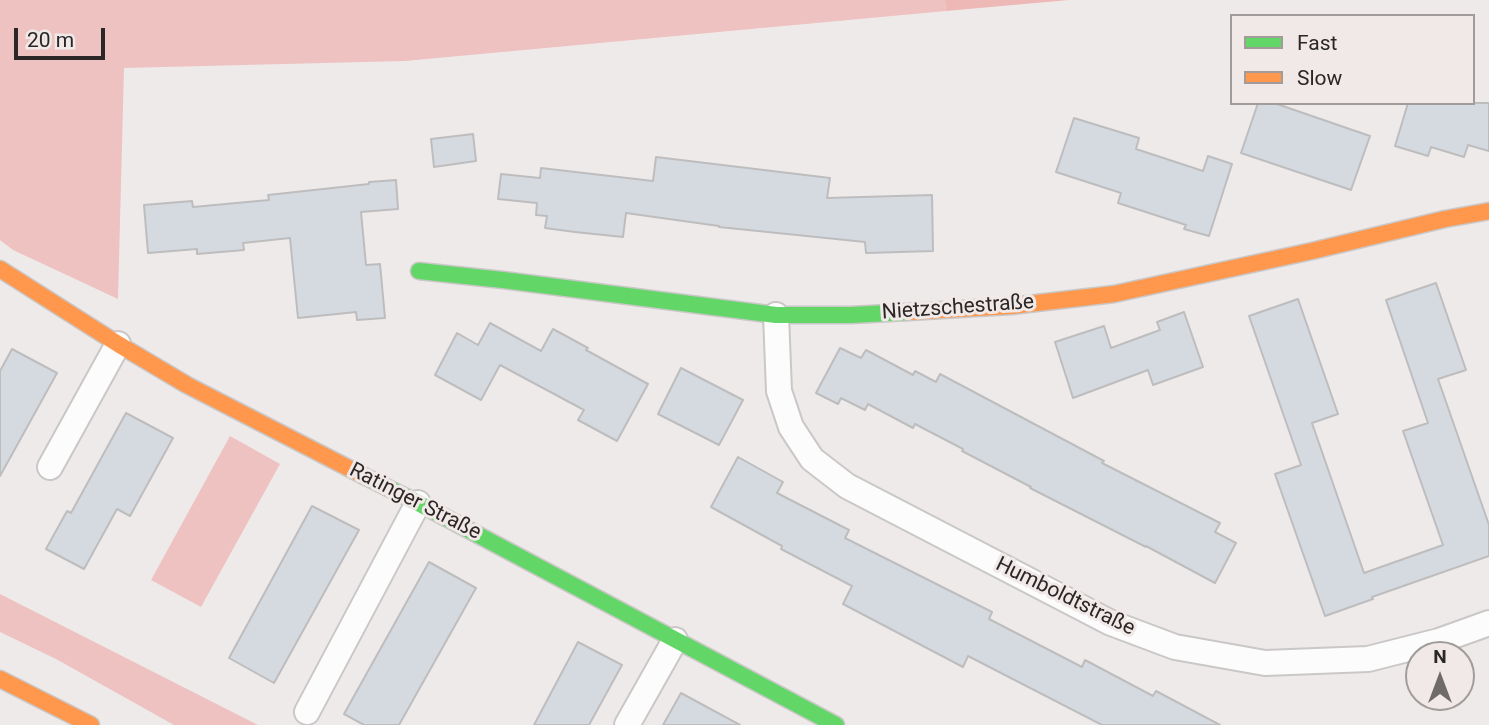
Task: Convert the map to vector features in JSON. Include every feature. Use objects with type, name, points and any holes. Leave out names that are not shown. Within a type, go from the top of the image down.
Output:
[{"type":"street","name":"Nietzschestraße","points":[[419,271],[776,315],[851,315],[1011,306],[1114,294],[1489,211]]},
{"type":"street","name":"Ratinger Straße","points":[[0,269],[118,344],[260,424],[418,503],[836,725]]},
{"type":"street","name":"Humboldtstraße","points":[[776,315],[779,391],[791,427],[812,459],[847,486],[1111,623],[1175,647],[1265,663],[1368,659],[1439,641],[1489,623]]},
{"type":"street","points":[[50,467],[118,344]]},
{"type":"street","points":[[307,712],[418,503]]},
{"type":"street","points":[[627,725],[675,640]]},
{"type":"street","points":[[0,679],[91,725]]},
{"type":"shaded area","points":[[0,0],[945,0],[946,11],[405,61],[124,68],[118,299],[13,250],[0,240]]},
{"type":"shaded area","points":[[945,0],[1069,0],[946,11]]},
{"type":"shaded area","points":[[230,436],[280,464],[201,607],[151,580]]},
{"type":"shaded area","points":[[0,594],[258,725],[174,725],[56,659],[0,632]]},
{"type":"building","points":[[1489,103],[1489,151],[1468,145],[1464,157],[1431,147],[1428,156],[1395,146],[1407,105]]},
{"type":"building","points":[[1257,105],[1280,105],[1370,136],[1351,190],[1241,153]]},
{"type":"building","points":[[1074,118],[1139,138],[1136,149],[1203,171],[1208,156],[1232,164],[1209,236],[1184,229],[1186,225],[1118,203],[1121,193],[1056,172]]},
{"type":"building","points":[[473,134],[476,161],[434,167],[431,139]]},
{"type":"building","points":[[656,157],[830,178],[827,198],[932,195],[933,251],[866,253],[865,242],[719,227],[626,213],[623,237],[575,232],[545,228],[547,216],[536,215],[537,203],[498,199],[501,174],[540,178],[541,168],[653,181]]},
{"type":"building","points":[[396,180],[398,209],[361,212],[366,265],[380,264],[385,318],[357,320],[356,312],[298,318],[290,238],[243,243],[244,250],[197,254],[197,249],[148,253],[144,205],[192,201],[193,207],[269,200],[268,195]]},
{"type":"building","points":[[1436,283],[1466,370],[1438,379],[1489,525],[1489,556],[1325,616],[1275,474],[1301,465],[1249,316],[1298,299],[1338,414],[1312,423],[1364,573],[1443,545],[1403,431],[1428,423],[1386,300]]},
{"type":"building","points":[[1184,312],[1203,367],[1153,385],[1148,370],[1073,398],[1055,342],[1104,326],[1111,348],[1160,330],[1157,322]]},
{"type":"building","points":[[490,323],[541,351],[553,329],[648,384],[617,441],[578,420],[584,410],[500,365],[481,400],[435,375],[457,333],[478,345]]},
{"type":"building","points":[[840,348],[861,358],[866,350],[913,375],[915,371],[936,382],[940,374],[1104,461],[1102,463],[1220,523],[1215,532],[1236,543],[1215,583],[1030,488],[915,424],[913,428],[868,404],[865,410],[841,398],[838,404],[816,393]]},
{"type":"building","points":[[12,349],[57,373],[0,476],[0,371]]},
{"type":"building","points":[[681,368],[743,400],[719,445],[658,414]]},
{"type":"building","points":[[126,413],[173,438],[130,516],[117,509],[84,569],[46,549],[67,511],[71,513]]},
{"type":"building","points":[[738,457],[783,482],[777,493],[849,530],[845,538],[992,612],[989,619],[1082,667],[1085,660],[1153,696],[1156,691],[1220,725],[1102,725],[968,656],[963,667],[843,604],[852,586],[781,549],[782,546],[711,507]]},
{"type":"building","points":[[312,506],[359,530],[274,683],[229,658]]},
{"type":"building","points":[[429,562],[476,588],[399,725],[364,725],[344,714]]},
{"type":"building","points":[[578,642],[622,665],[589,725],[534,725]]},
{"type":"building","points":[[681,693],[740,725],[663,725]]},
{"type":"traffic: fast","points":[[419,271],[776,315],[908,312]]},
{"type":"traffic: fast","points":[[364,476],[836,725]]},
{"type":"traffic: slow","points":[[908,312],[1011,306],[1114,294],[1489,211]]},
{"type":"traffic: slow","points":[[0,269],[187,385],[364,476]]},
{"type":"traffic: slow","points":[[0,679],[91,725]]}]
